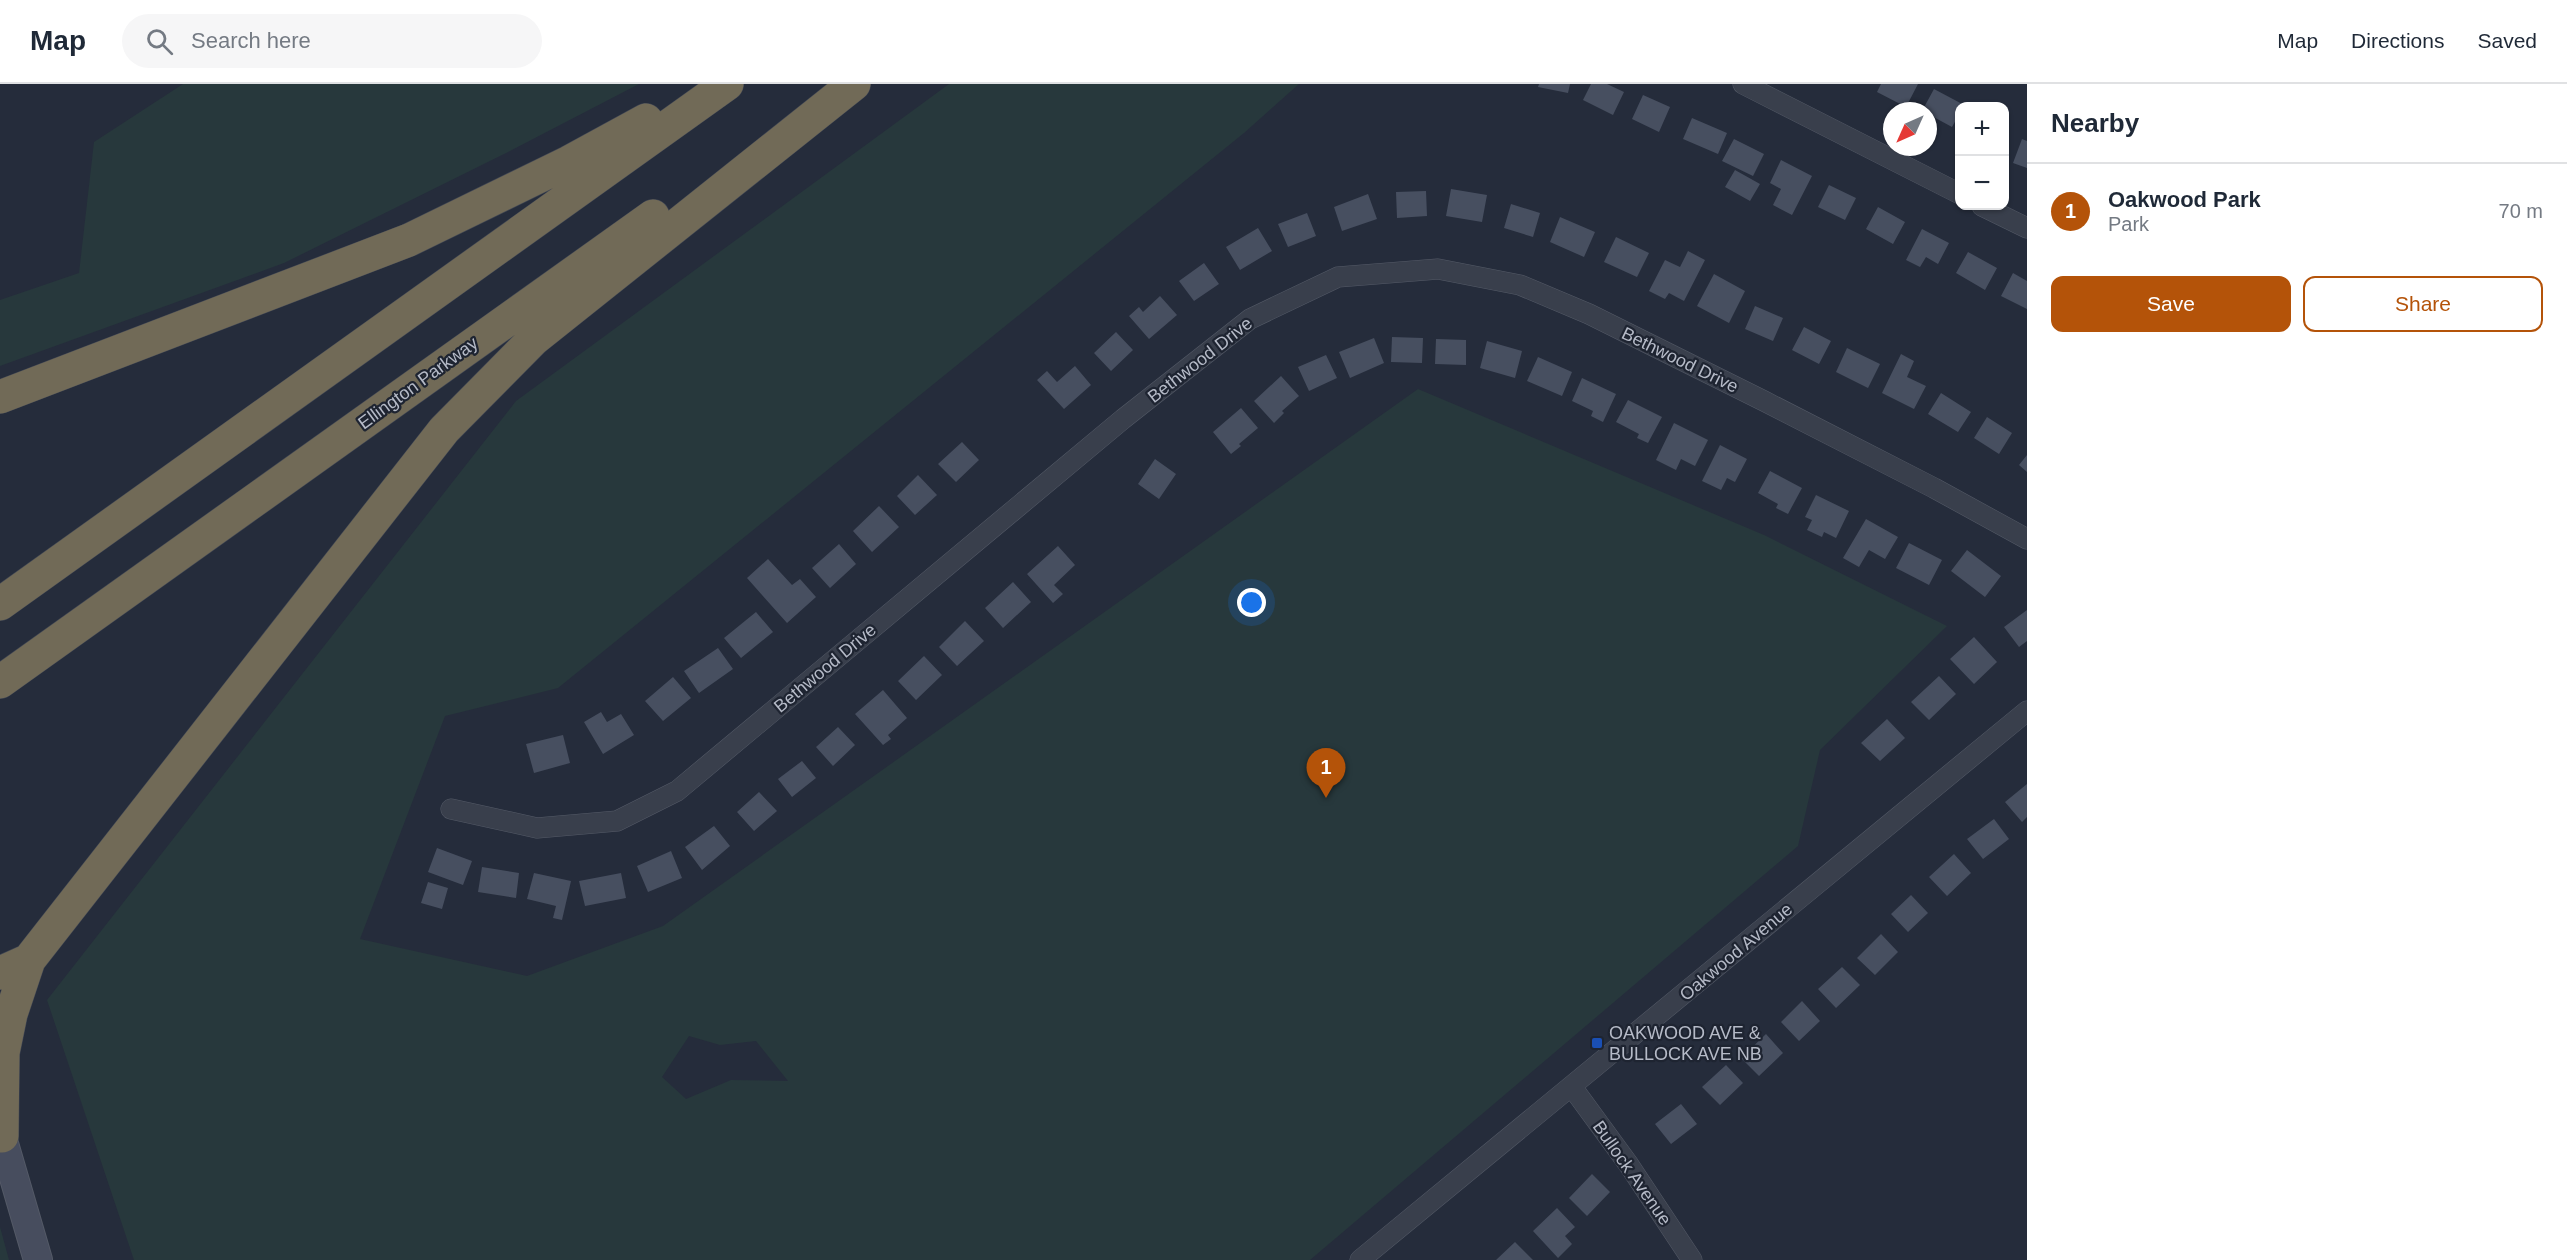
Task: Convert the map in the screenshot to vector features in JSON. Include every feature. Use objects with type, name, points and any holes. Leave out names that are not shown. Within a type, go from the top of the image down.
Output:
[{"type":"highway","points":[[0,397],[409,240],[569,162],[711,84]]},
{"type":"highway","points":[[0,604],[727,84]]},
{"type":"highway","name":"Ellington Parkway","points":[[0,682],[837,84]]},
{"type":"highway","points":[[1,1134],[3,1053],[11,1014],[29,960],[444,430],[534,339],[854,84]]},
{"type":"highway","points":[[0,973],[29,960]]},
{"type":"main road","points":[[1,1134],[38,1260]]},
{"type":"street","points":[[1743,84],[1955,192]]},
{"type":"street","points":[[1990,210],[2027,228]]},
{"type":"street","name":"Bethwood Drive","points":[[452,809],[537,828],[617,821],[676,791],[1123,419],[1250,319],[1338,277],[1438,269],[1520,285],[1589,314],[1764,401],[1934,488],[2027,539]]},
{"type":"street","name":"Oakwood Avenue","points":[[1360,1260],[2027,711]]},
{"type":"street","name":"Bullock Avenue","points":[[1572,1087],[1629,1165],[1692,1260]]},
{"type":"shaded area","points":[[183,84],[639,84],[284,263],[0,366],[0,300],[79,273],[94,142]]},
{"type":"shaded area","points":[[949,84],[1299,84],[1244,133],[558,688],[445,716],[360,939],[527,976],[663,926],[1418,389],[1764,535],[1947,626],[1820,750],[1798,846],[1310,1260],[134,1260],[47,1000],[516,401]],"holes":[[[689,1036],[720,1045],[756,1041],[788,1081],[731,1080],[686,1099],[662,1077]]]},
{"type":"shaded area","points":[[0,1227],[9,1260],[0,1260]]},
{"type":"building","points":[[1539,84],[1570,84],[1568,93],[1538,87]]},
{"type":"building","points":[[1591,84],[1607,84],[1624,92],[1613,115],[1583,100]]},
{"type":"building","points":[[1881,84],[1918,84],[1909,102],[1896,102],[1877,92]]},
{"type":"building","points":[[1934,89],[1958,102],[1955,102],[1955,122],[1952,127],[1937,119],[1937,102],[1927,102]]},
{"type":"building","points":[[1643,95],[1670,107],[1659,132],[1632,119]]},
{"type":"building","points":[[1692,118],[1727,133],[1718,154],[1683,139]]},
{"type":"building","points":[[1734,139],[1764,154],[1753,176],[1722,161]]},
{"type":"building","points":[[2022,139],[2027,141],[2027,168],[2013,163]]},
{"type":"building","points":[[1781,160],[1812,176],[1792,215],[1773,205],[1781,189],[1770,183]]},
{"type":"building","points":[[1735,170],[1760,184],[1750,201],[1725,187]]},
{"type":"building","points":[[1829,185],[1856,198],[1845,220],[1818,207]]},
{"type":"building","points":[[1451,189],[1487,195],[1482,222],[1446,216]]},
{"type":"building","points":[[1426,191],[1427,216],[1397,218],[1396,192]]},
{"type":"building","points":[[1368,194],[1377,219],[1342,231],[1334,207]]},
{"type":"building","points":[[1511,204],[1540,213],[1533,237],[1504,228]]},
{"type":"building","points":[[1878,207],[1905,222],[1893,244],[1866,229]]},
{"type":"building","points":[[1307,213],[1316,236],[1288,247],[1278,224]]},
{"type":"building","points":[[1560,217],[1595,232],[1584,257],[1550,242]]},
{"type":"building","points":[[1258,228],[1272,251],[1240,270],[1226,247]]},
{"type":"building","points":[[1922,229],[1949,243],[1938,264],[1926,257],[1920,267],[1906,260]]},
{"type":"building","points":[[1616,237],[1649,253],[1637,277],[1604,262]]},
{"type":"building","points":[[1688,251],[1705,260],[1684,301],[1669,293],[1665,299],[1649,291],[1665,260],[1680,267]]},
{"type":"building","points":[[1968,252],[1997,268],[1985,290],[1956,273]]},
{"type":"building","points":[[1204,263],[1219,284],[1194,301],[1179,281]]},
{"type":"building","points":[[2013,273],[2027,281],[2027,309],[2001,296]]},
{"type":"building","points":[[1714,274],[1745,291],[1729,323],[1697,306]]},
{"type":"building","points":[[1160,296],[1177,315],[1149,339],[1129,316],[1139,307],[1143,312]]},
{"type":"building","points":[[1755,306],[1783,318],[1773,341],[1745,329]]},
{"type":"building","points":[[1804,327],[1831,341],[1819,364],[1792,350]]},
{"type":"building","points":[[1116,332],[1133,350],[1111,371],[1094,353]]},
{"type":"building","points":[[1392,337],[1423,338],[1422,363],[1391,362]]},
{"type":"building","points":[[1374,338],[1384,363],[1350,378],[1339,352]]},
{"type":"building","points":[[1436,339],[1466,340],[1466,365],[1435,364]]},
{"type":"building","points":[[1487,341],[1522,351],[1515,378],[1480,368]]},
{"type":"building","points":[[1847,348],[1880,364],[1868,388],[1836,372]]},
{"type":"building","points":[[1901,354],[1914,361],[1907,377],[1926,386],[1914,409],[1882,393]]},
{"type":"building","points":[[1326,355],[1337,378],[1309,391],[1298,367]]},
{"type":"building","points":[[1538,357],[1572,372],[1562,396],[1527,381]]},
{"type":"building","points":[[1075,366],[1091,385],[1064,409],[1037,380],[1047,371],[1057,382]]},
{"type":"building","points":[[1281,376],[1299,396],[1282,411],[1284,413],[1274,423],[1254,401]]},
{"type":"building","points":[[1582,378],[1616,394],[1603,422],[1591,416],[1593,411],[1572,401]]},
{"type":"building","points":[[1941,393],[1971,412],[1958,432],[1928,414]]},
{"type":"building","points":[[1628,400],[1662,417],[1648,443],[1637,438],[1639,434],[1616,422]]},
{"type":"building","points":[[1241,408],[1258,428],[1231,454],[1213,432]]},
{"type":"building","points":[[1987,417],[2012,433],[1999,454],[1974,438]]},
{"type":"building","points":[[1674,423],[1708,440],[1695,466],[1681,459],[1676,470],[1656,460]]},
{"type":"building","points":[[962,442],[979,460],[956,482],[938,464]]},
{"type":"building","points":[[1720,445],[1747,459],[1735,482],[1727,478],[1721,490],[1702,481]]},
{"type":"building","points":[[2027,455],[2027,472],[2019,465]]},
{"type":"building","points":[[1155,459],[1176,474],[1159,499],[1138,484]]},
{"type":"building","points":[[1770,471],[1802,488],[1788,514],[1776,508],[1778,504],[1758,493]]},
{"type":"building","points":[[918,475],[937,495],[915,515],[897,496]]},
{"type":"building","points":[[1816,495],[1849,511],[1836,538],[1824,532],[1822,537],[1807,530],[1812,520],[1805,517]]},
{"type":"building","points":[[879,506],[899,527],[872,552],[853,531]]},
{"type":"building","points":[[1866,519],[1898,537],[1885,559],[1869,550],[1859,567],[1843,558]]},
{"type":"building","points":[[1909,543],[1942,560],[1929,585],[1896,568]]},
{"type":"building","points":[[839,544],[856,564],[830,588],[812,568]]},
{"type":"building","points":[[1058,546],[1075,565],[1054,585],[1063,594],[1053,603],[1027,574]]},
{"type":"building","points":[[1967,550],[2001,576],[1985,597],[1951,571]]},
{"type":"building","points":[[768,559],[792,585],[800,579],[816,597],[787,623],[747,578]]},
{"type":"building","points":[[1013,582],[1031,602],[1003,628],[985,608]]},
{"type":"building","points":[[2027,610],[2027,641],[2019,647],[2004,627]]},
{"type":"building","points":[[756,612],[773,632],[741,658],[724,638]]},
{"type":"building","points":[[965,621],[984,641],[957,666],[939,647]]},
{"type":"building","points":[[1974,637],[1997,662],[1974,684],[1950,659]]},
{"type":"building","points":[[718,648],[733,669],[699,693],[684,671]]},
{"type":"building","points":[[924,656],[942,675],[916,700],[898,681]]},
{"type":"building","points":[[1939,676],[1956,694],[1929,720],[1911,702]]},
{"type":"building","points":[[673,677],[691,698],[663,721],[645,701]]},
{"type":"building","points":[[883,690],[907,718],[888,735],[891,739],[883,745],[855,714]]},
{"type":"building","points":[[601,712],[607,722],[621,714],[634,735],[603,754],[584,722]]},
{"type":"building","points":[[1887,719],[1905,738],[1880,761],[1861,743]]},
{"type":"building","points":[[838,727],[855,745],[833,766],[816,747]]},
{"type":"building","points":[[563,735],[570,763],[534,773],[526,744]]},
{"type":"building","points":[[802,761],[816,778],[792,797],[778,779]]},
{"type":"building","points":[[2027,784],[2027,817],[2022,822],[2005,802]]},
{"type":"building","points":[[759,792],[777,811],[754,831],[737,812]]},
{"type":"building","points":[[1994,819],[2009,839],[1983,859],[1967,839]]},
{"type":"building","points":[[714,826],[730,846],[702,870],[685,847]]},
{"type":"building","points":[[437,848],[472,861],[463,885],[428,872]]},
{"type":"building","points":[[671,851],[682,878],[648,892],[637,866]]},
{"type":"building","points":[[1954,854],[1971,873],[1947,896],[1929,877]]},
{"type":"building","points":[[482,867],[519,873],[516,898],[478,892]]},
{"type":"building","points":[[534,873],[571,881],[562,920],[553,918],[556,906],[527,899]]},
{"type":"building","points":[[621,873],[626,898],[585,906],[579,881]]},
{"type":"building","points":[[428,882],[448,888],[442,909],[421,903]]},
{"type":"building","points":[[1911,895],[1928,913],[1908,932],[1891,914]]},
{"type":"building","points":[[1881,934],[1898,952],[1875,975],[1857,958]]},
{"type":"building","points":[[1842,967],[1860,985],[1836,1008],[1818,989]]},
{"type":"building","points":[[1802,1001],[1820,1021],[1799,1041],[1781,1022]]},
{"type":"building","points":[[1766,1034],[1783,1053],[1759,1076],[1741,1058]]},
{"type":"building","points":[[1726,1065],[1743,1083],[1720,1105],[1702,1087]]},
{"type":"building","points":[[1681,1104],[1697,1124],[1671,1144],[1655,1124]]},
{"type":"building","points":[[1592,1174],[1610,1192],[1587,1216],[1569,1198]]},
{"type":"building","points":[[1557,1208],[1575,1227],[1565,1236],[1572,1244],[1558,1258],[1533,1231]]},
{"type":"building","points":[[1515,1242],[1533,1260],[1496,1260]]},
{"type":"place","name":"Oakwood Park","points":[[1326,798]]},
{"type":"place","name":"OAKWOOD AVE & BULLOCK AVE NB","points":[[1597,1043]]}]
